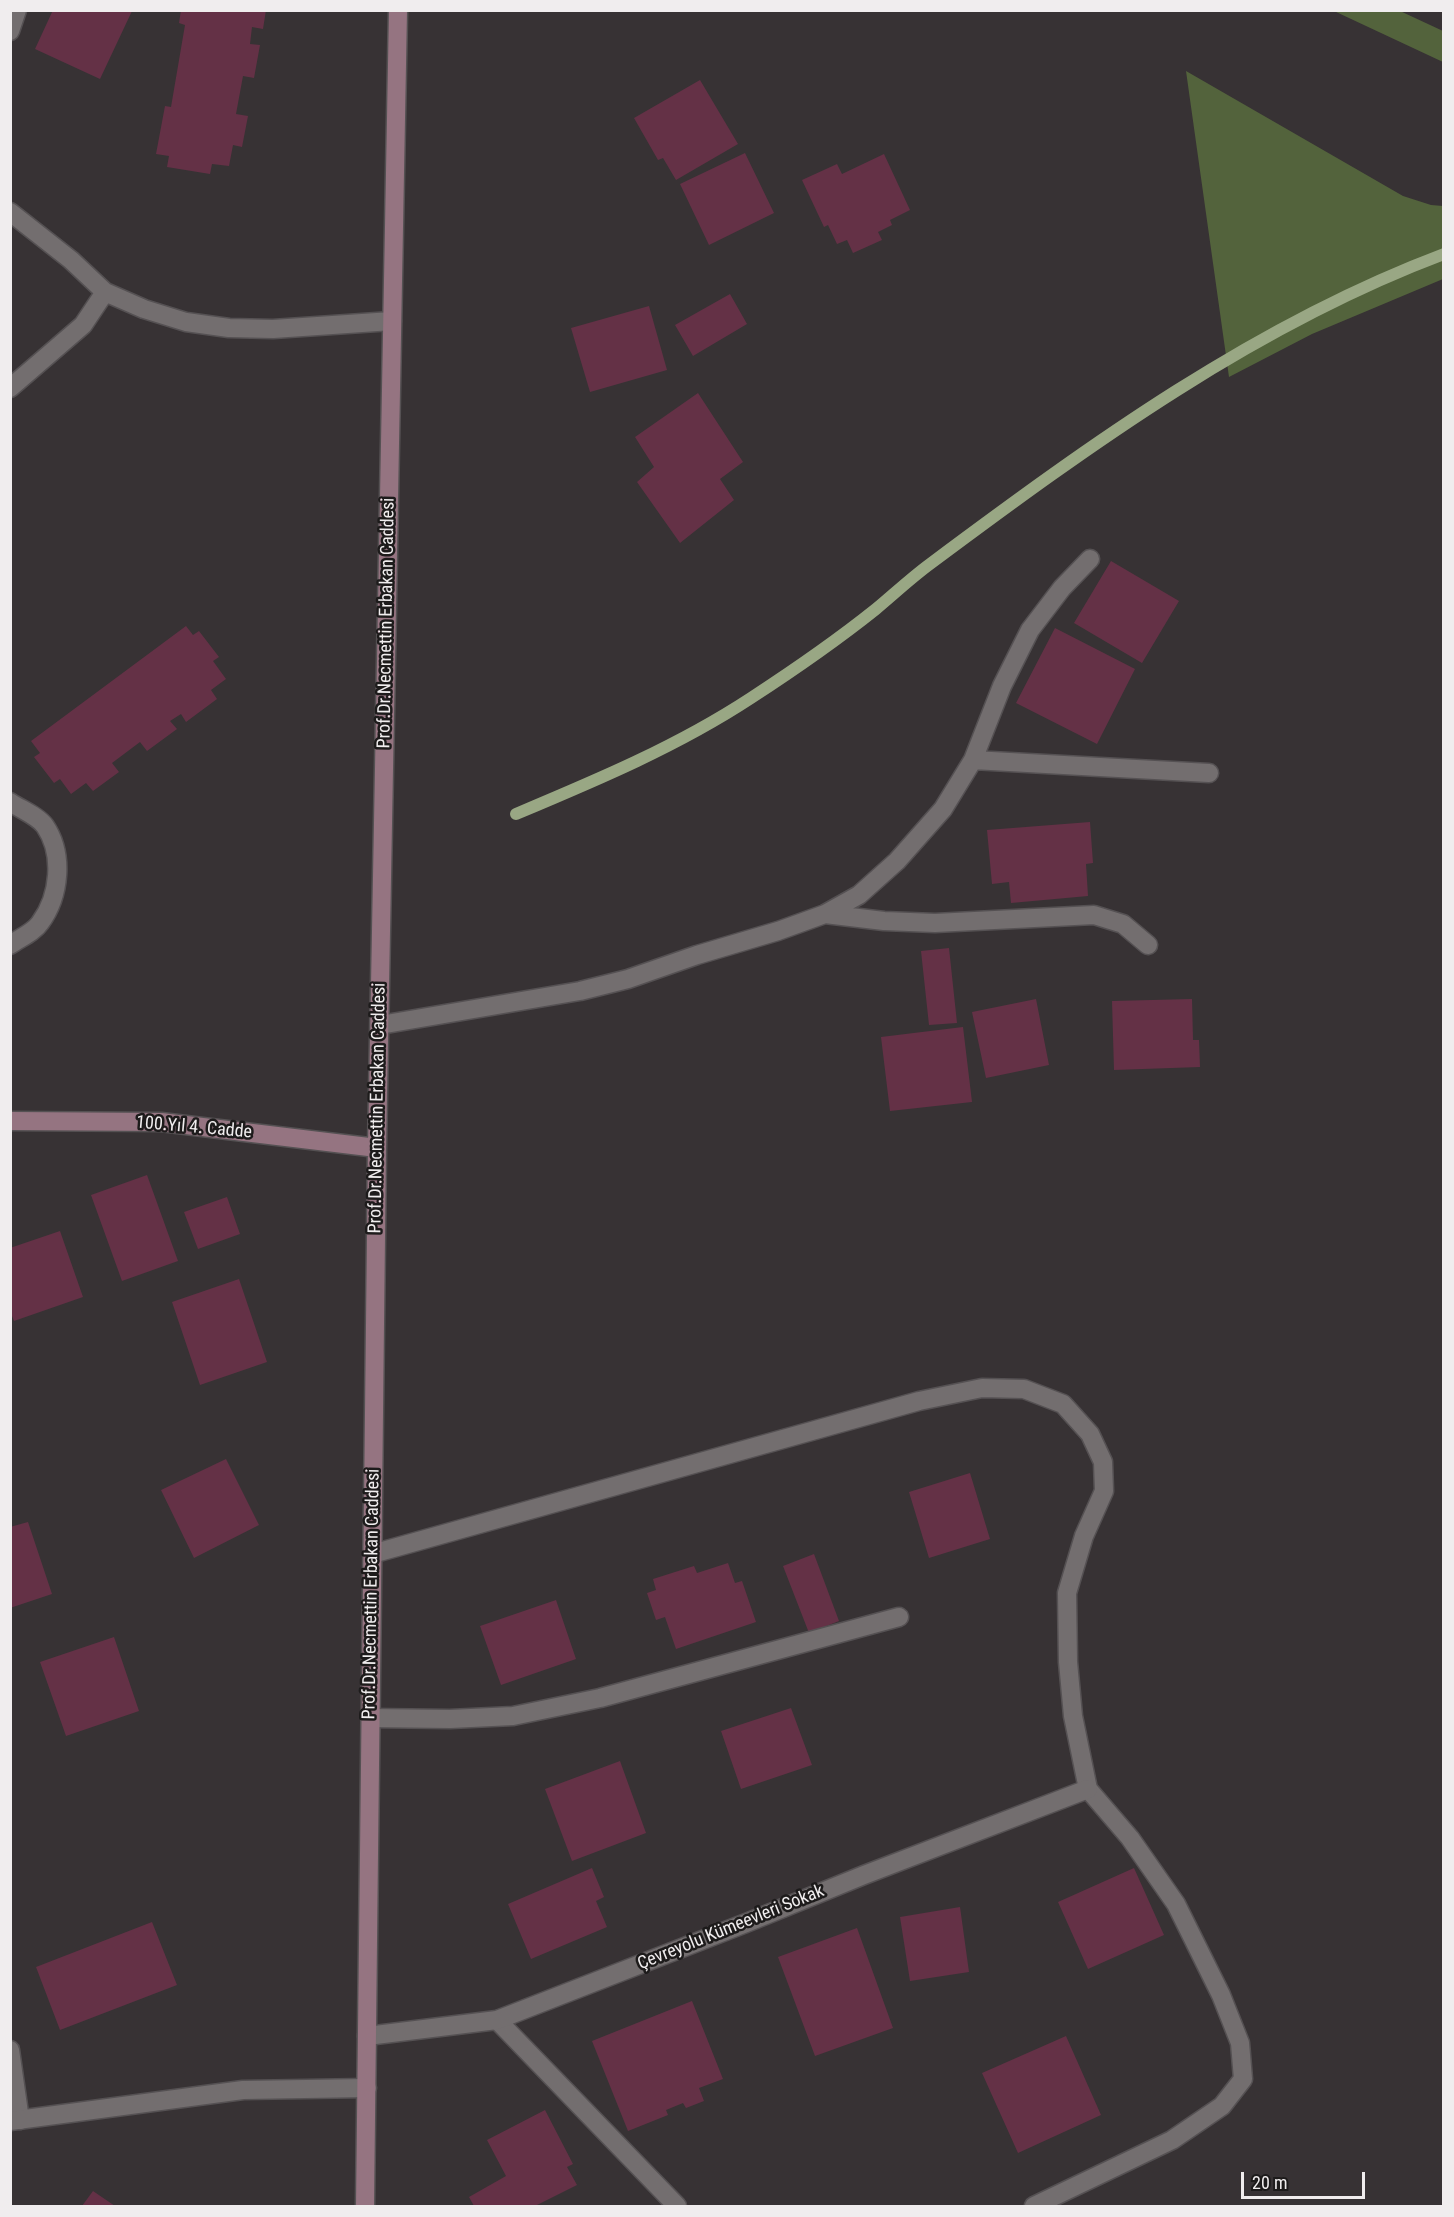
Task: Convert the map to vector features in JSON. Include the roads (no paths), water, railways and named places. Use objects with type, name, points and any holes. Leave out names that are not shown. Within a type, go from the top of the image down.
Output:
[{"type":"main road","name":"Prof.Dr.Necmettin Erbakan Caddesi","points":[[365,2206],[377,1148],[398,10]]},
{"type":"main road","name":"100.Yıl 4. Cadde","points":[[10,1121],[161,1122],[377,1148]]},
{"type":"street","points":[[10,31],[17,10]]},
{"type":"street","points":[[10,212],[71,260],[105,292],[144,309],[186,322],[229,328],[273,329],[392,321]]},
{"type":"street","points":[[10,388],[83,325],[105,292]]},
{"type":"street","points":[[380,1025],[580,991],[628,979],[825,914],[859,895],[897,861],[943,809],[973,760],[1002,686],[1030,630],[1062,588],[1090,559]]},
{"type":"street","points":[[973,760],[1209,773]]},
{"type":"street","points":[[10,802],[44,824],[55,848],[58,875],[52,900],[40,924],[10,945]]},
{"type":"street","points":[[825,914],[884,921],[935,923],[1094,915],[1123,924],[1148,945]]},
{"type":"street","points":[[372,1554],[919,1401],[982,1388],[1024,1389],[1063,1404],[1090,1434],[1103,1462],[1104,1491],[1083,1536],[1067,1593],[1068,1662],[1073,1716],[1088,1790],[1130,1838],[1176,1904],[1221,1995],[1240,2043],[1242,2079],[1222,2106],[1172,2140],[1034,2206]]},
{"type":"street","points":[[370,1718],[450,1719],[513,1716],[600,1698],[899,1617]]},
{"type":"street","name":"Çevreyolu Kümeevleri Sokak","points":[[367,2036],[497,2020],[864,1875],[1088,1790]]},
{"type":"street","points":[[497,2020],[677,2206]]},
{"type":"street","points":[[10,2050],[15,2120],[243,2090],[367,2088]]},
{"type":"waterway","points":[[516,814],[695,732],[783,677],[830,644],[923,569],[991,519],[1176,391],[1307,316],[1374,283],[1444,254]]}]
